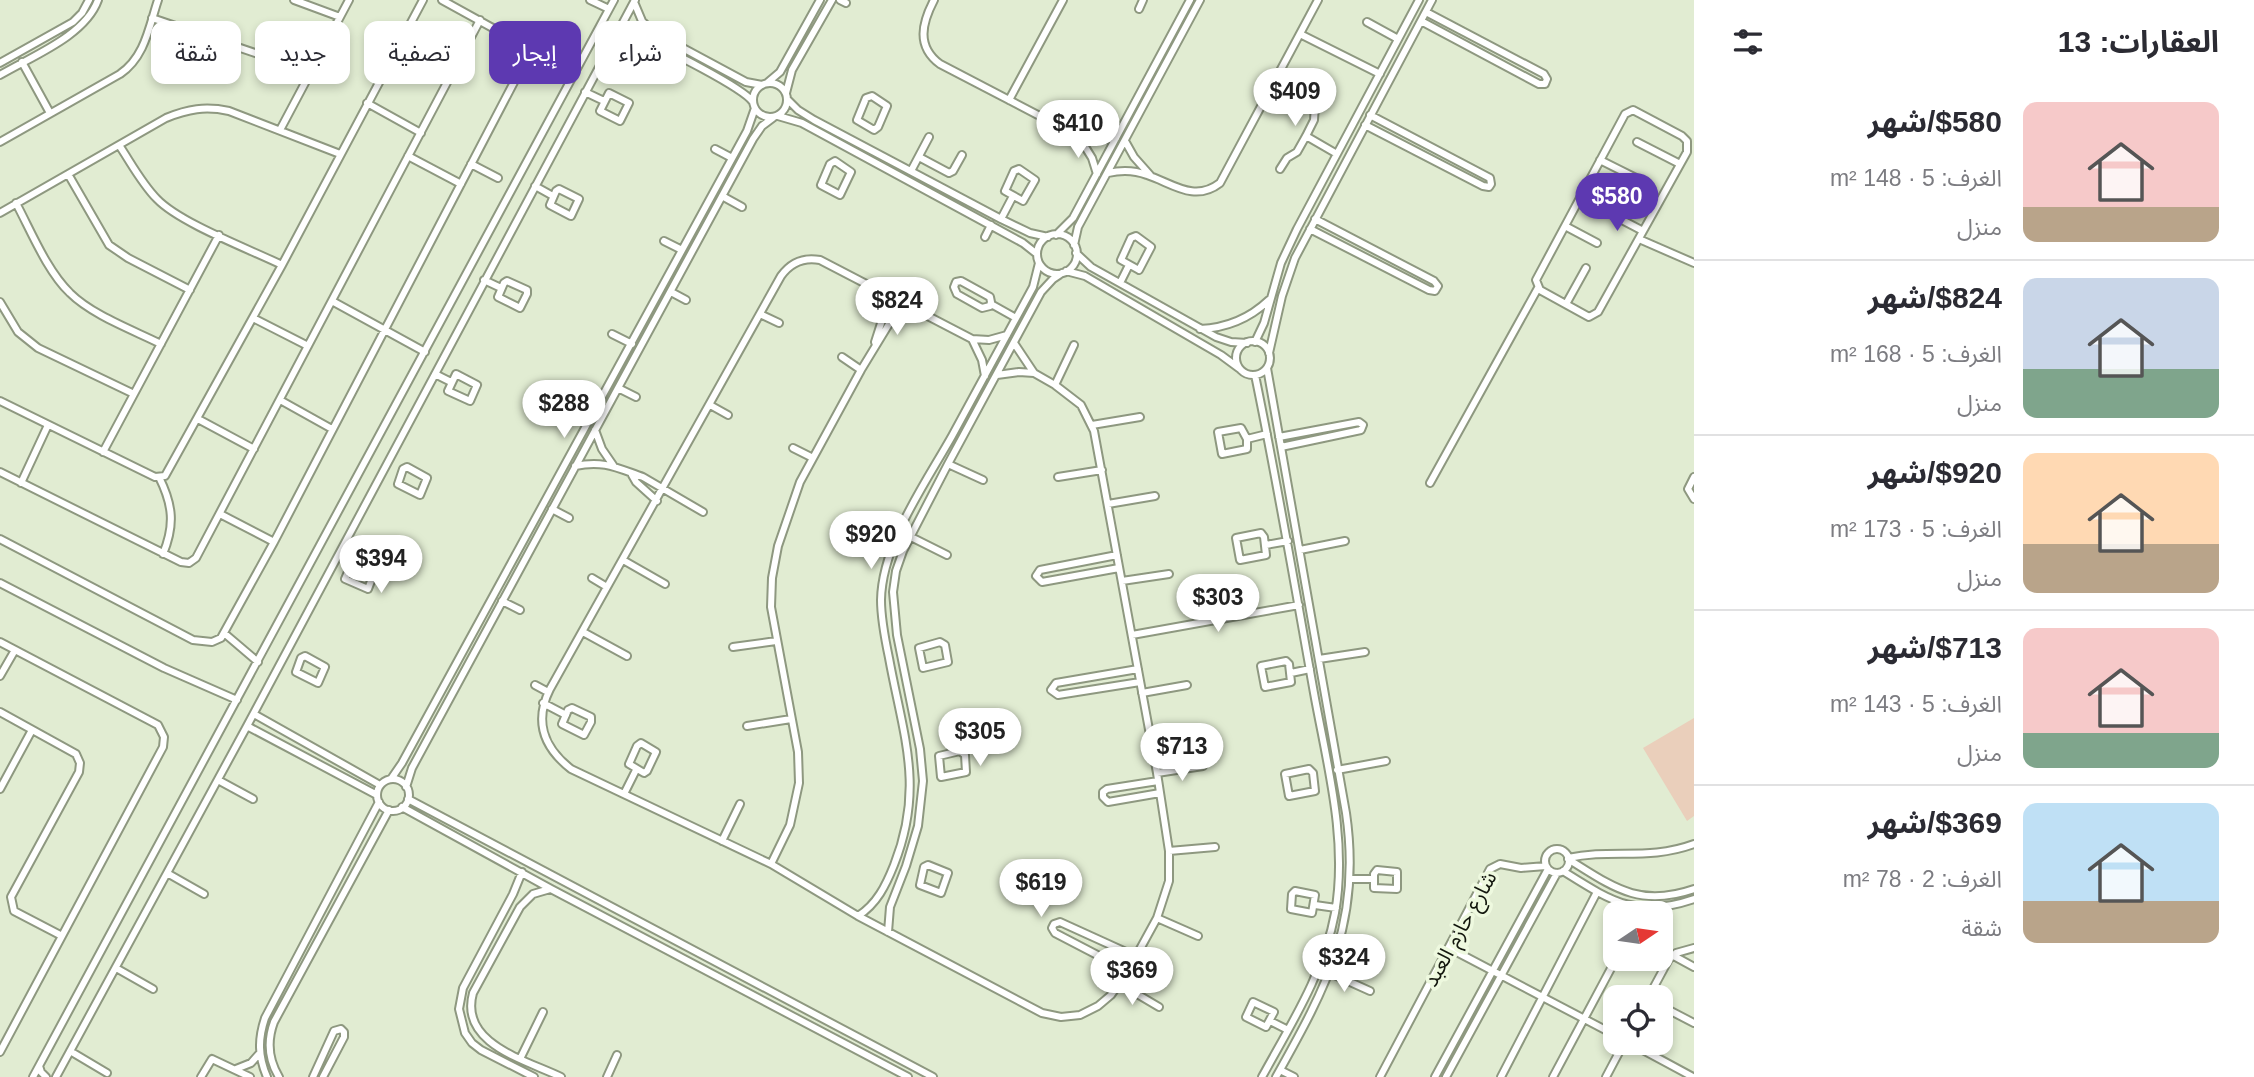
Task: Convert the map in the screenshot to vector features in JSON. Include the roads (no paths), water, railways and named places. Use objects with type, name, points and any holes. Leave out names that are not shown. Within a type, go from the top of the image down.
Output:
[{"type":"street","points":[[0,63],[73,22],[89,0]]},
{"type":"street","points":[[0,75],[76,30],[91,16],[98,0]]},
{"type":"street","points":[[0,142],[120,74],[134,63],[158,0]]},
{"type":"street","points":[[294,0],[340,17]]},
{"type":"street","points":[[338,21],[349,0]]},
{"type":"street","points":[[159,477],[169,471],[198,419],[423,0]]},
{"type":"street","points":[[0,539],[193,640],[212,642],[224,633],[526,57],[522,46],[442,0]]},
{"type":"street","points":[[590,0],[609,9]]},
{"type":"street","points":[[33,1077],[614,0]]},
{"type":"street","points":[[634,0],[642,21],[653,32],[746,82],[778,85],[806,115],[1001,219],[1030,233],[1048,237]]},
{"type":"street","points":[[623,21],[634,0]]},
{"type":"street","points":[[380,785],[391,779],[632,344],[747,131],[754,94],[780,72],[820,0]]},
{"type":"street","points":[[279,1077],[270,1056],[271,1031],[389,810],[402,807],[408,799],[406,787],[412,768],[755,135],[765,122],[786,107],[790,75],[832,0]]},
{"type":"street","points":[[934,0],[922,31],[924,44],[930,55],[945,67],[1078,136],[1097,140],[1116,138]]},
{"type":"street","points":[[1009,100],[1063,0]]},
{"type":"street","points":[[1139,9],[1143,0]]},
{"type":"street","points":[[858,916],[881,894],[898,856],[907,824],[911,791],[911,772],[882,612],[884,575],[903,525],[1032,287],[1039,263],[1039,246],[1074,216],[1190,0]]},
{"type":"street","points":[[1074,245],[1082,220],[1200,0]]},
{"type":"street","points":[[1108,173],[1129,171],[1151,176],[1193,193],[1206,191],[1220,183],[1318,0]]},
{"type":"street","points":[[1240,369],[1237,354],[1251,342],[1264,323],[1289,246],[1419,0]]},
{"type":"street","points":[[1294,1077],[1278,1074],[1330,972],[1343,932],[1350,879],[1349,835],[1267,368],[1286,283],[1310,229],[1432,0]]},
{"type":"street","points":[[1421,22],[1539,84],[1547,82],[1546,76],[1426,12]]},
{"type":"street","points":[[152,18],[255,53]]},
{"type":"street","points":[[0,472],[163,554],[181,562],[193,561],[480,20]]},
{"type":"street","points":[[1367,22],[1398,40]]},
{"type":"street","points":[[1300,34],[1380,74]]},
{"type":"street","points":[[1508,67],[1513,58]]},
{"type":"street","points":[[22,62],[50,113]]},
{"type":"street","points":[[686,62],[741,90],[762,115],[802,123],[1027,245],[1037,254]]},
{"type":"street","points":[[56,1077],[254,714],[595,74]]},
{"type":"street","points":[[280,130],[305,84]]},
{"type":"street","points":[[585,92],[604,101]]},
{"type":"street","points":[[1280,169],[1287,158],[1297,152],[1313,123],[1315,105],[1321,92]]},
{"type":"street","points":[[611,93],[628,102],[629,106],[621,121],[601,113],[604,101],[611,93]]},
{"type":"street","points":[[872,96],[887,107],[878,129],[866,126],[857,118],[866,98],[872,96]]},
{"type":"street","points":[[367,103],[421,133]]},
{"type":"street","points":[[0,213],[166,118],[195,108],[212,107],[229,111],[340,154]]},
{"type":"street","points":[[1430,483],[1538,288],[1537,277],[1625,114],[1630,111],[1639,112],[1694,145]]},
{"type":"street","points":[[1365,125],[1483,186],[1489,187],[1491,184],[1490,178],[1370,115]]},
{"type":"street","points":[[859,142],[866,126]]},
{"type":"street","points":[[747,131],[755,135]]},
{"type":"street","points":[[1078,136],[1088,150],[1097,175]]},
{"type":"street","points":[[1306,136],[1337,154]]},
{"type":"street","points":[[911,171],[929,137]]},
{"type":"street","points":[[1125,141],[1134,157],[1151,176]]},
{"type":"street","points":[[1538,288],[1589,317],[1597,314],[1687,152],[1686,141]]},
{"type":"street","points":[[1637,142],[1680,164]]},
{"type":"street","points":[[120,145],[147,188],[164,205],[282,265]]},
{"type":"street","points":[[715,149],[732,159]]},
{"type":"street","points":[[843,166],[852,150]]},
{"type":"street","points":[[919,157],[949,173],[962,155]]},
{"type":"street","points":[[408,156],[461,184]]},
{"type":"street","points":[[1600,160],[1636,178]]},
{"type":"street","points":[[831,162],[843,166],[851,173],[842,193],[838,195],[823,188],[821,184],[831,162]]},
{"type":"street","points":[[1456,172],[1461,163]]},
{"type":"street","points":[[471,164],[498,177]]},
{"type":"street","points":[[1020,169],[1033,177],[1034,181],[1025,200],[1021,201],[1013,196],[1005,189],[1015,170],[1020,169]]},
{"type":"street","points":[[68,174],[109,245],[118,253],[190,290]]},
{"type":"street","points":[[535,186],[553,196]]},
{"type":"street","points":[[559,189],[578,198],[579,202],[572,215],[569,216],[551,206],[553,196],[559,189]]},
{"type":"street","points":[[722,196],[742,207]]},
{"type":"street","points":[[1001,219],[1013,196]]},
{"type":"street","points":[[16,203],[54,273],[72,295],[161,344]]},
{"type":"street","points":[[1310,204],[1320,210]]},
{"type":"street","points":[[1603,210],[1643,231]]},
{"type":"street","points":[[1074,216],[1082,220]]},
{"type":"street","points":[[1310,229],[1403,278],[1429,290],[1437,289],[1437,283],[1315,219]]},
{"type":"street","points":[[985,237],[991,225]]},
{"type":"street","points":[[1565,226],[1597,243]]},
{"type":"street","points":[[888,932],[890,907],[906,866],[922,802],[923,766],[893,592],[900,561],[948,464],[1041,292],[1075,262],[1074,245],[1065,236],[1056,234]]},
{"type":"street","points":[[103,452],[219,235]]},
{"type":"street","points":[[1136,236],[1151,248],[1141,269],[1129,265],[1121,258],[1130,238],[1136,236]]},
{"type":"street","points":[[1639,239],[1694,263]]},
{"type":"street","points":[[664,241],[682,250]]},
{"type":"street","points":[[1076,253],[1091,267],[1200,329],[1223,340],[1265,346],[1269,353]]},
{"type":"street","points":[[1007,335],[989,340],[972,339],[820,260],[803,259],[784,271],[548,692],[541,718],[554,753],[572,769],[771,864],[858,916],[1051,1016],[1071,1017],[1089,1012],[1111,995],[1137,957],[1165,901],[1169,881],[1169,851],[1092,425],[1081,405],[1034,373],[1014,343]]},
{"type":"street","points":[[1039,263],[1049,272],[1080,274],[1090,278],[1221,355],[1248,374],[1255,375],[1267,368]]},
{"type":"street","points":[[1120,283],[1129,265]]},
{"type":"street","points":[[1403,278],[1408,268]]},
{"type":"street","points":[[1566,304],[1586,268]]},
{"type":"street","points":[[484,280],[501,288]]},
{"type":"street","points":[[507,281],[527,290],[522,307],[518,308],[499,298],[501,288],[507,281]]},
{"type":"street","points":[[964,282],[990,297],[991,304],[986,309],[982,308],[957,294],[954,284],[964,282]]},
{"type":"street","points":[[1032,287],[1041,292]]},
{"type":"street","points":[[671,292],[686,300]]},
{"type":"street","points":[[876,345],[884,314],[884,292]]},
{"type":"street","points":[[1200,329],[1226,325],[1242,319],[1270,298]]},
{"type":"street","points":[[332,301],[425,352]]},
{"type":"street","points":[[0,302],[18,332],[38,348],[134,394]]},
{"type":"street","points":[[991,304],[1016,318]]},
{"type":"street","points":[[771,864],[790,825],[798,793],[799,762],[771,607],[774,563],[788,513],[813,458],[876,345],[892,321],[917,311]]},
{"type":"street","points":[[760,314],[779,323]]},
{"type":"street","points":[[647,315],[656,320]]},
{"type":"street","points":[[253,318],[308,346]]},
{"type":"street","points":[[612,334],[632,344]]},
{"type":"street","points":[[972,339],[985,376]]},
{"type":"street","points":[[1055,385],[1074,345]]},
{"type":"street","points":[[842,357],[862,370]]},
{"type":"street","points":[[997,375],[1012,372],[1034,373]]},
{"type":"street","points":[[435,374],[451,382]]},
{"type":"street","points":[[457,374],[475,383],[477,388],[471,401],[449,392],[451,382],[457,374]]},
{"type":"street","points":[[1255,375],[1288,541],[1339,846],[1336,908],[1323,958],[1310,988],[1262,1077]]},
{"type":"street","points":[[618,388],[636,397]]},
{"type":"street","points":[[280,400],[332,429]]},
{"type":"street","points":[[0,401],[159,477],[168,495],[172,515],[171,535],[163,554]]},
{"type":"street","points":[[710,405],[728,415]]},
{"type":"street","points":[[1092,425],[1140,417]]},
{"type":"street","points":[[198,419],[254,449]]},
{"type":"street","points":[[1279,436],[1359,422],[1363,425],[1361,430],[1281,447]]},
{"type":"street","points":[[21,482],[48,425]]},
{"type":"street","points":[[1339,426],[1340,434]]},
{"type":"street","points":[[1241,428],[1247,439],[1246,450],[1223,454],[1217,433],[1241,428]]},
{"type":"street","points":[[595,430],[602,449],[613,465]]},
{"type":"street","points":[[1247,439],[1267,434]]},
{"type":"street","points":[[793,448],[813,458]]},
{"type":"street","points":[[575,466],[594,463],[613,465],[639,476],[703,512]]},
{"type":"street","points":[[948,464],[983,480]]},
{"type":"street","points":[[385,467],[401,475]]},
{"type":"street","points":[[407,467],[425,476],[427,481],[421,494],[417,495],[398,485],[401,475],[407,467]]},
{"type":"street","points":[[1058,477],[1102,470]]},
{"type":"street","points":[[632,475],[636,482],[657,500]]},
{"type":"street","points":[[1694,477],[1688,489],[1694,499]]},
{"type":"street","points":[[1108,504],[1155,496]]},
{"type":"street","points":[[552,509],[569,519]]},
{"type":"street","points":[[220,513],[274,542]]},
{"type":"street","points":[[1261,533],[1266,545],[1265,556],[1242,560],[1238,557],[1236,540],[1261,533]]},
{"type":"street","points":[[911,537],[947,555]]},
{"type":"street","points":[[1266,545],[1288,541]]},
{"type":"street","points":[[1300,550],[1345,541]]},
{"type":"street","points":[[1117,555],[1040,569],[1035,576],[1042,582],[1119,568]]},
{"type":"street","points":[[623,560],[665,583]]},
{"type":"street","points":[[513,561],[522,565]]},
{"type":"street","points":[[355,562],[374,572],[369,589],[365,590],[346,580],[349,570],[355,562]]},
{"type":"street","points":[[334,563],[349,570]]},
{"type":"street","points":[[1063,565],[1066,578]]},
{"type":"street","points":[[1122,581],[1168,574]]},
{"type":"street","points":[[592,578],[607,587]]},
{"type":"street","points":[[0,583],[164,668],[237,700]]},
{"type":"street","points":[[502,601],[520,610]]},
{"type":"street","points":[[1132,635],[1299,605]]},
{"type":"street","points":[[583,632],[626,656]]},
{"type":"street","points":[[224,633],[258,662]]},
{"type":"street","points":[[733,648],[776,641]]},
{"type":"street","points":[[0,642],[158,725],[164,737],[163,747],[0,1052]]},
{"type":"street","points":[[944,643],[948,660],[946,664],[925,669],[920,658],[920,646],[944,643]]},
{"type":"street","points":[[0,677],[15,650]]},
{"type":"street","points":[[1319,659],[1365,652]]},
{"type":"street","points":[[305,656],[323,665],[324,670],[319,682],[315,684],[296,674],[299,664],[305,656]]},
{"type":"street","points":[[283,657],[299,664]]},
{"type":"street","points":[[903,662],[920,658]]},
{"type":"street","points":[[1286,661],[1291,673],[1290,684],[1267,688],[1261,667],[1286,661]]},
{"type":"street","points":[[1138,669],[1056,683],[1051,690],[1058,695],[1140,682]]},
{"type":"street","points":[[1291,673],[1310,669]]},
{"type":"street","points":[[1078,679],[1080,692]]},
{"type":"street","points":[[535,685],[548,692]]},
{"type":"street","points":[[1142,693],[1187,685]]},
{"type":"street","points":[[896,694],[909,692]]},
{"type":"street","points":[[543,703],[566,715]]},
{"type":"street","points":[[572,708],[591,718],[585,734],[563,726],[566,715],[572,708]]},
{"type":"street","points":[[0,712],[76,754],[80,768],[10,897],[15,911],[62,936]]},
{"type":"street","points":[[254,714],[380,785]]},
{"type":"street","points":[[747,726],[792,719]]},
{"type":"street","points":[[247,726],[378,798],[389,810]]},
{"type":"street","points":[[266,736],[273,726]]},
{"type":"street","points":[[0,789],[32,730]]},
{"type":"street","points":[[638,744],[655,750],[646,772],[636,770],[629,764],[638,744]]},
{"type":"street","points":[[961,752],[965,755],[966,772],[943,778],[939,764],[940,755],[961,752]]},
{"type":"street","points":[[1314,780],[1338,769],[1385,761]]},
{"type":"street","points":[[923,766],[939,764]]},
{"type":"street","points":[[1160,793],[1108,802],[1102,797],[1107,789],[1203,766]]},
{"type":"street","points":[[1310,769],[1314,780],[1314,792],[1290,796],[1284,776],[1310,769]]},
{"type":"street","points":[[624,794],[636,770]]},
{"type":"street","points":[[391,779],[400,781],[406,787]]},
{"type":"street","points":[[218,780],[253,799]]},
{"type":"street","points":[[267,1077],[259,1054],[265,1018],[378,798],[380,785]]},
{"type":"street","points":[[408,799],[933,1077]]},
{"type":"street","points":[[722,841],[740,804]]},
{"type":"street","points":[[402,807],[551,889],[908,1077]]},
{"type":"street","points":[[1568,859],[1585,854],[1655,854],[1694,844]]},
{"type":"street","points":[[1169,851],[1215,847]]},
{"type":"street","points":[[1435,1077],[1547,868],[1546,856],[1552,850],[1563,851],[1568,859],[1616,889],[1628,893],[1665,896],[1694,889]]},
{"type":"street","points":[[1446,1077],[1501,975],[1560,872],[1568,864],[1568,859]]},
{"type":"street","name":"شارع حازم العبد","points":[[1380,1077],[1494,865],[1500,863],[1530,869],[1547,868]]},
{"type":"street","points":[[928,864],[947,872],[941,893],[921,887],[919,884],[923,872],[928,864]]},
{"type":"street","points":[[906,866],[923,872]]},
{"type":"street","points":[[1547,868],[1617,901]]},
{"type":"street","points":[[1377,870],[1394,871],[1398,873],[1397,889],[1376,889],[1374,879],[1377,870]]},
{"type":"street","points":[[522,872],[463,988],[459,1009],[465,1033],[472,1043],[534,1077]]},
{"type":"street","points":[[167,873],[204,894]]},
{"type":"street","points":[[1350,879],[1374,879]]},
{"type":"street","points":[[551,889],[533,894],[520,907],[478,982],[471,1000],[472,1017],[480,1034],[496,1045],[560,1077]]},
{"type":"street","points":[[1295,891],[1314,894],[1315,905],[1311,913],[1294,911],[1290,908],[1292,894],[1295,891]]},
{"type":"street","points":[[1501,1077],[1597,892]]},
{"type":"street","points":[[1673,905],[1694,900]]},
{"type":"street","points":[[1315,905],[1336,908]]},
{"type":"street","points":[[1157,918],[1198,936]]},
{"type":"street","points":[[316,922],[325,927]]},
{"type":"street","points":[[1128,971],[1055,933],[1052,929],[1054,924],[1060,922],[1137,957]]},
{"type":"street","points":[[1449,948],[1603,1028]]},
{"type":"street","points":[[1673,955],[1694,948]]},
{"type":"street","points":[[1673,956],[1694,967]]},
{"type":"street","points":[[116,968],[153,989]]},
{"type":"street","points":[[1553,1077],[1609,971]]},
{"type":"street","points":[[1330,972],[1370,991]]},
{"type":"street","points":[[1120,984],[1159,1007]]},
{"type":"street","points":[[1256,1002],[1273,1010],[1270,1021],[1264,1027],[1248,1020],[1246,1016],[1252,1003],[1256,1002]]},
{"type":"street","points":[[521,1057],[543,1012]]},
{"type":"street","points":[[1673,1012],[1694,1023]]},
{"type":"street","points":[[1270,1021],[1288,1030]]},
{"type":"street","points":[[313,1077],[334,1031],[341,1029],[345,1034],[323,1077]]},
{"type":"street","points":[[70,1051],[107,1073]]},
{"type":"street","points":[[324,1053],[334,1057]]},
{"type":"street","points":[[236,1069],[251,1063],[259,1054]]},
{"type":"street","points":[[607,1077],[617,1055]]},
{"type":"street","points":[[1606,1077],[1618,1055]]},
{"type":"street","points":[[1652,1055],[1693,1077]]},
{"type":"street","points":[[201,1077],[212,1059],[250,1077]]},
{"type":"street","points":[[39,1066],[46,1077]]}]
